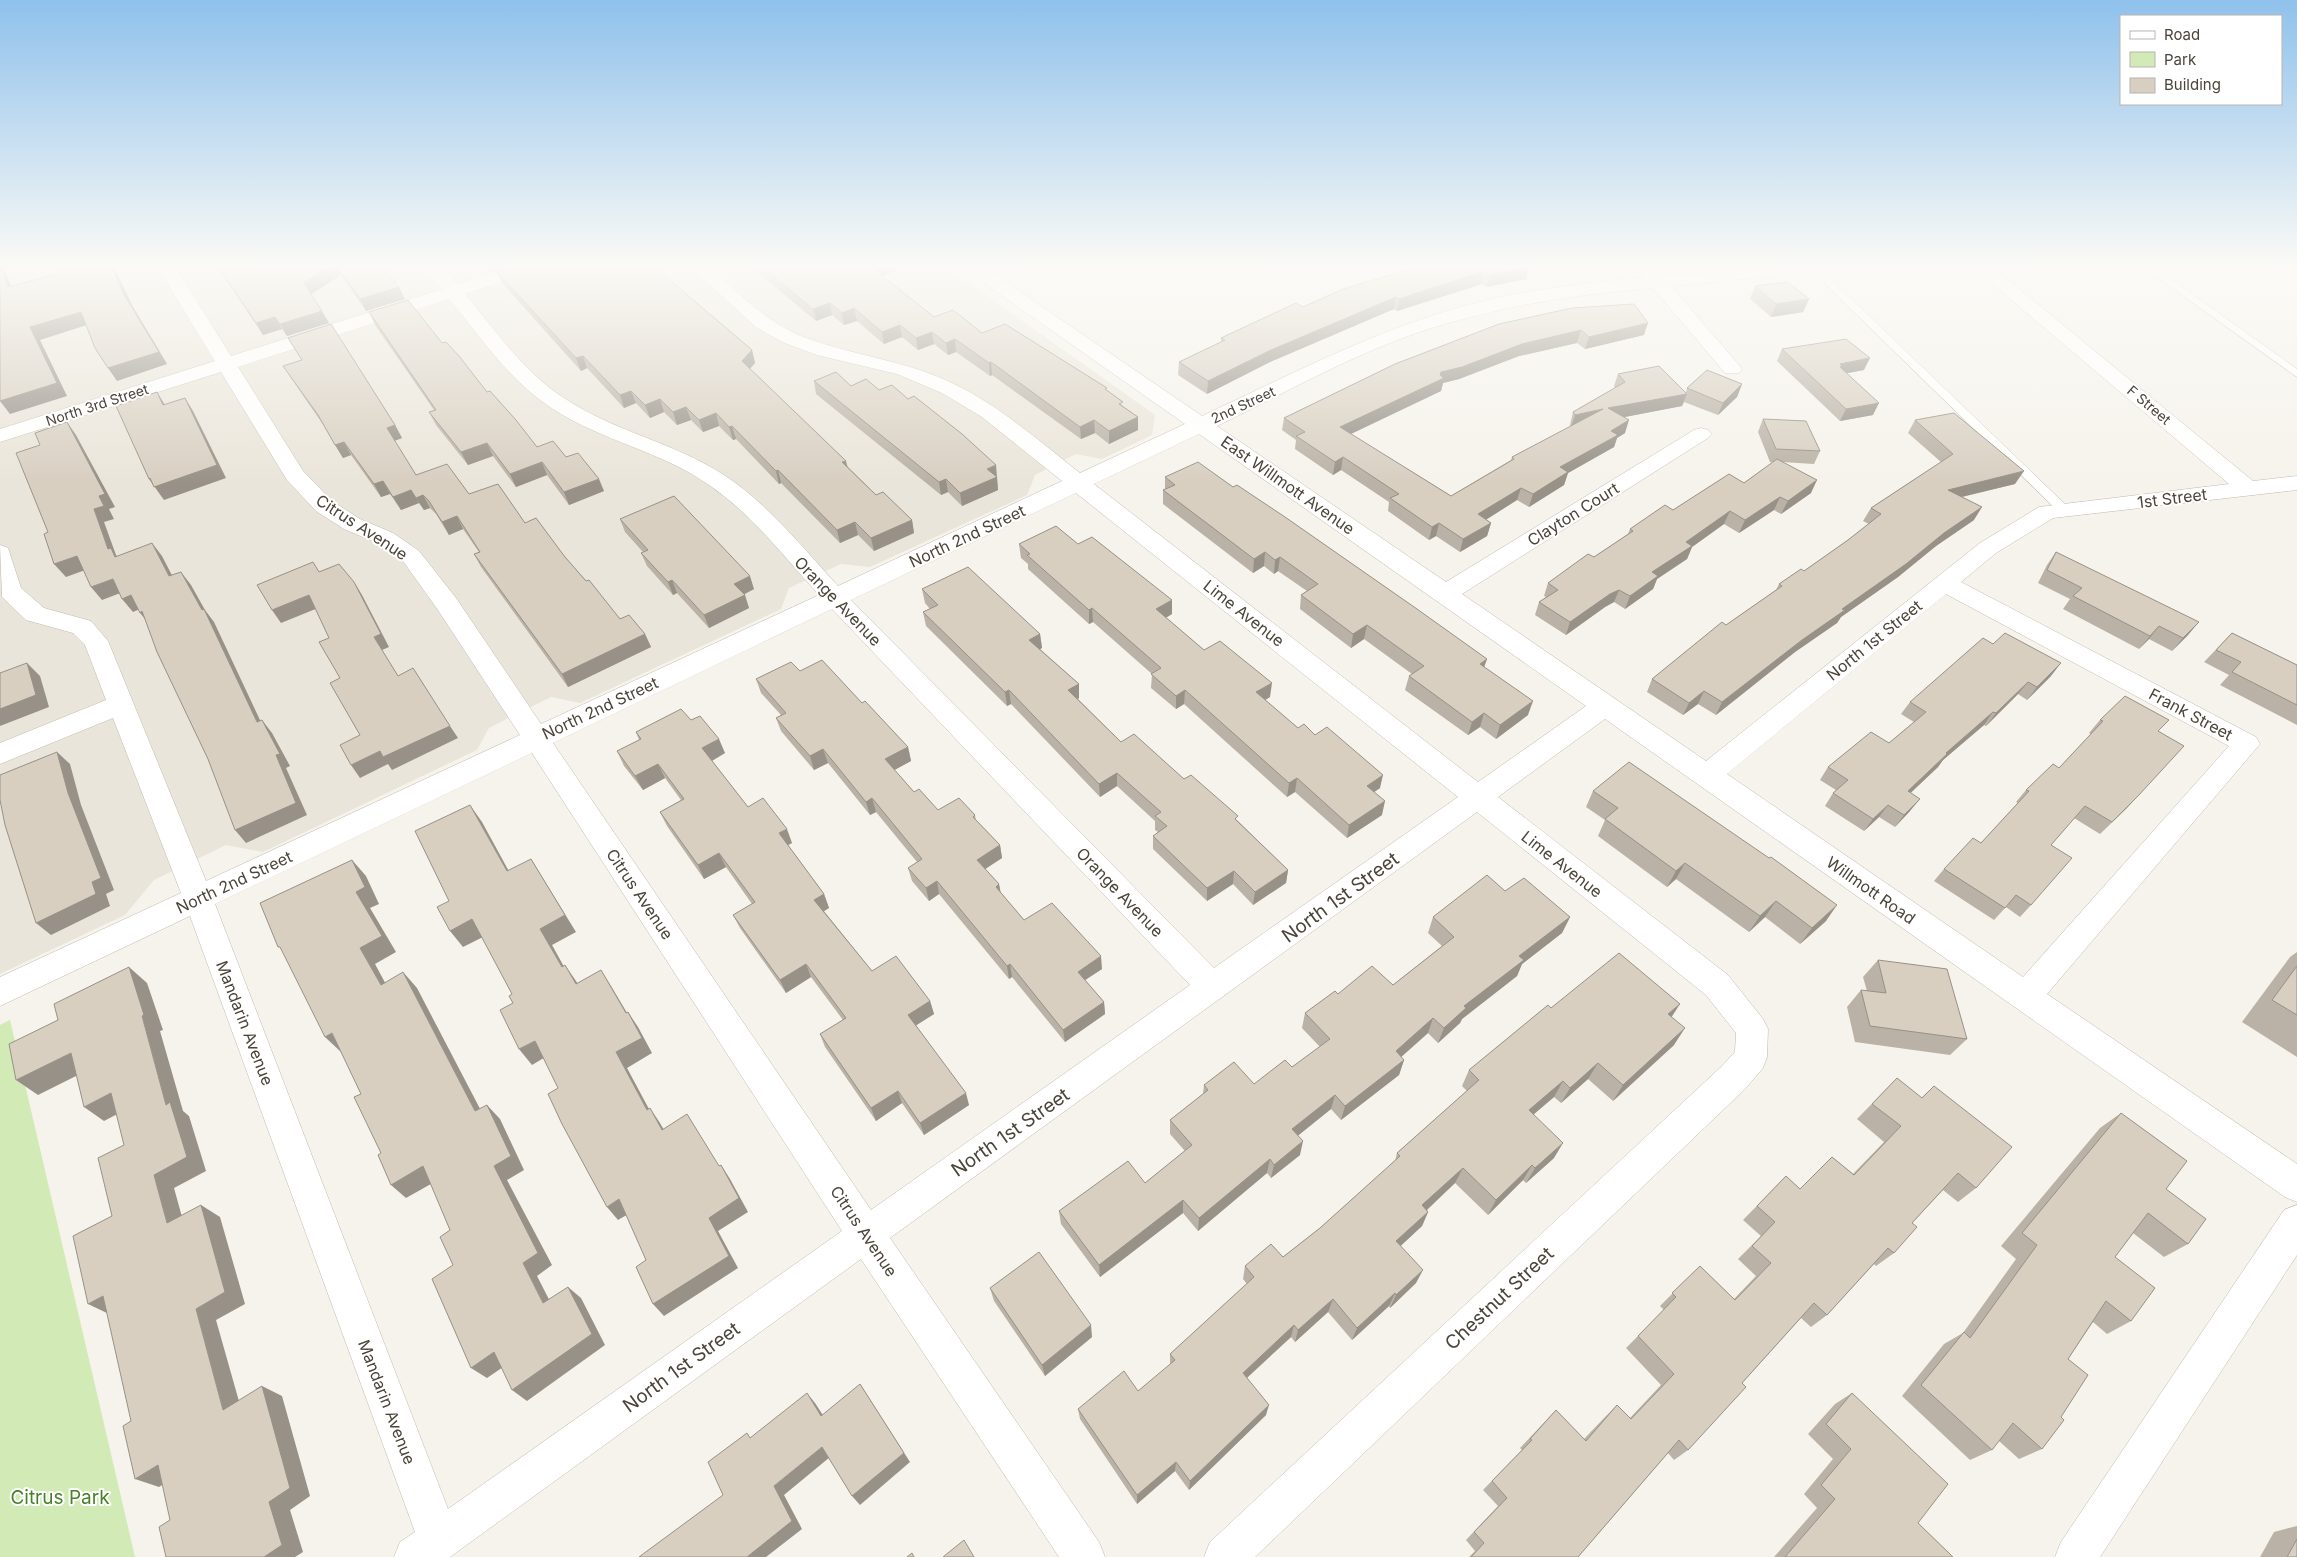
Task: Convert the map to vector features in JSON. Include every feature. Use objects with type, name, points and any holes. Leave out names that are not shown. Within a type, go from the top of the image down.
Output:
[{"type":"street","name":"Citrus Avenue","points":[[211,338],[296,475],[313,496],[338,515],[385,538],[410,556],[446,604],[537,738],[866,1235],[1084,1557]]},
{"type":"street","name":"North 3rd Street","points":[[0,436],[309,338]]},
{"type":"street","name":"Orange Avenue","points":[[492,338],[528,381],[568,410],[604,428],[672,454],[717,480],[756,512],[835,598],[1213,988]]},
{"type":"street","name":"Lime Avenue","points":[[791,338],[824,351],[861,362],[902,369],[949,389],[988,413],[1717,985],[1752,1029]]},
{"type":"street","name":"East Willmott Avenue","points":[[1075,338],[1605,706]]},
{"type":"street","name":"2nd Street","points":[[1201,425],[1389,338]]},
{"type":"street","points":[[1705,338],[1732,369]]},
{"type":"street","name":"F Street","points":[[2067,338],[2249,488]]},
{"type":"street","name":"North 2nd Street","points":[[0,992],[1201,425]]},
{"type":"street","name":"Clayton Court","points":[[1444,594],[1701,434]]},
{"type":"street","name":"1st Street","points":[[2055,511],[2297,483]]},
{"type":"street","name":"North 1st Street","points":[[1706,776],[1988,548],[2055,511]]},
{"type":"street","name":"Mandarin Avenue","points":[[2,566],[10,591],[35,614],[82,627],[96,641],[198,899],[427,1548]]},
{"type":"street","name":"Frank Street","points":[[1944,583],[2247,744],[2025,997]]},
{"type":"street","points":[[0,754],[122,704]]},
{"type":"street","name":"North 1st Street","points":[[427,1548],[1605,706]]},
{"type":"street","name":"Willmott Road","points":[[1605,706],[2297,1185]]},
{"type":"street","name":"Chestnut Street","points":[[1225,1557],[1733,1078],[1751,1057],[1752,1029]]},
{"type":"street","points":[[2076,1557],[2297,1223]]},
{"type":"lane","points":[[1887,338],[1979,426],[2055,511]]},
{"type":"lane","points":[[2246,338],[2297,374]]},
{"type":"shaded area","points":[[0,338],[1046,338],[1155,415],[1152,435],[1102,459],[1076,454],[1035,475],[1027,495],[870,567],[841,564],[789,588],[781,609],[580,703],[551,697],[489,728],[477,750],[263,852],[226,845],[154,880],[125,915],[0,974]]},
{"type":"green space","name":"Citrus Park","points":[[10,1020],[135,1557],[0,1557],[0,1025]]},
{"type":"building","points":[[0,338],[35,338],[57,383],[0,401]]},
{"type":"building","points":[[91,338],[150,338],[159,352],[108,368],[95,348]]},
{"type":"building","points":[[288,338],[340,338],[395,425],[387,428],[416,475],[447,464],[469,494],[498,484],[525,523],[536,518],[565,557],[586,581],[589,580],[620,619],[629,615],[645,634],[562,674],[474,554],[480,552],[457,516],[442,522],[429,501],[423,495],[416,498],[411,490],[393,497],[383,481],[374,484],[344,442],[335,445],[318,415],[283,366],[302,360]]},
{"type":"building","points":[[387,338],[438,338],[442,343],[446,342],[487,392],[490,391],[516,420],[537,447],[553,441],[566,457],[578,453],[599,479],[564,492],[542,462],[510,474],[487,443],[461,452],[429,412],[436,410]]},
{"type":"building","points":[[557,338],[737,338],[752,350],[742,361],[846,461],[842,462],[876,495],[883,492],[912,520],[871,538],[855,522],[837,530],[778,470],[776,471],[732,426],[729,427],[716,413],[699,420],[686,407],[673,412],[660,399],[645,405],[631,391],[620,395],[583,356],[576,358]]},
{"type":"building","points":[[939,338],[1027,338],[1107,388],[1105,389],[1123,402],[1119,404],[1138,417],[1109,431],[1094,420],[1080,427],[991,362],[989,363],[955,339],[946,343]]},
{"type":"building","points":[[1221,338],[1300,338],[1208,381],[1179,362],[1225,340]]},
{"type":"building","points":[[1463,338],[1549,338],[1522,344],[1462,367],[1441,372],[1440,375],[1444,378],[1340,427],[1451,496],[1514,459],[1512,457],[1603,409],[1575,415],[1573,412],[1625,382],[1618,374],[1659,366],[1687,394],[1608,408],[1629,420],[1611,431],[1618,435],[1560,467],[1568,472],[1533,494],[1521,488],[1478,514],[1491,523],[1463,539],[1439,523],[1432,527],[1390,498],[1399,494],[1343,457],[1335,462],[1296,436],[1305,432],[1284,418],[1395,364]]},
{"type":"building","points":[[1846,339],[1870,358],[1840,364],[1842,366],[1840,367],[1879,403],[1846,409],[1782,349]]},
{"type":"building","points":[[1707,370],[1742,384],[1723,403],[1687,388]]},
{"type":"building","points":[[836,372],[851,386],[866,379],[879,390],[892,385],[908,399],[914,396],[962,434],[996,465],[987,469],[997,477],[960,493],[946,479],[939,482],[814,381]]},
{"type":"building","points":[[157,392],[163,405],[185,398],[217,465],[154,487],[116,406]]},
{"type":"building","points":[[1954,413],[2024,471],[1948,490],[1982,507],[1842,609],[1845,610],[1802,640],[1722,702],[1704,691],[1689,703],[1652,679],[1722,622],[1726,625],[1782,586],[1779,584],[1801,569],[1804,571],[1848,540],[1881,514],[1871,508],[1953,454],[1915,420]]},
{"type":"building","points":[[1763,419],[1806,421],[1820,451],[1776,449]]},
{"type":"building","points":[[67,422],[105,494],[99,496],[104,506],[94,509],[108,549],[111,548],[115,557],[152,543],[169,576],[181,572],[202,610],[204,609],[257,722],[262,720],[280,754],[276,755],[296,803],[235,830],[208,759],[157,652],[142,611],[140,613],[131,595],[122,599],[113,579],[91,587],[77,556],[54,564],[44,534],[48,532],[16,453],[40,445],[35,433]]},
{"type":"building","points":[[1777,459],[1817,480],[1788,501],[1780,497],[1745,520],[1730,511],[1686,542],[1692,546],[1652,572],[1658,576],[1630,596],[1619,590],[1610,594],[1570,622],[1539,602],[1558,590],[1548,583],[1588,554],[1594,557],[1633,531],[1630,529],[1665,505],[1673,510],[1729,474],[1744,483]]},
{"type":"building","points":[[1198,462],[1233,487],[1237,485],[1285,517],[1417,609],[1487,659],[1480,664],[1533,701],[1500,725],[1484,713],[1472,722],[1409,676],[1424,666],[1367,625],[1353,634],[1301,595],[1318,584],[1280,557],[1275,560],[1265,552],[1254,559],[1163,490],[1175,485],[1165,477]]},
{"type":"building","points":[[674,496],[750,576],[734,584],[745,595],[704,615],[672,580],[668,582],[641,553],[648,550],[620,519]]},
{"type":"building","points":[[1056,526],[1078,544],[1092,537],[1172,600],[1156,609],[1204,650],[1220,641],[1272,683],[1256,692],[1298,728],[1304,724],[1315,735],[1327,727],[1383,775],[1367,786],[1385,801],[1349,825],[1297,778],[1289,783],[1185,690],[1176,696],[1151,674],[1161,668],[1092,608],[1089,610],[1027,555],[1030,554],[1019,544]]},
{"type":"building","points":[[2056,552],[2199,622],[2183,638],[2159,626],[2150,636],[2073,596],[2082,588],[2047,570]]},
{"type":"building","points":[[313,562],[319,572],[339,564],[354,582],[381,634],[374,637],[398,676],[413,668],[450,726],[383,757],[380,751],[351,765],[340,745],[360,735],[330,683],[340,678],[319,642],[329,638],[309,595],[272,610],[257,585]]},
{"type":"building","points":[[968,567],[1040,634],[1029,640],[1079,684],[1068,690],[1121,742],[1134,734],[1184,779],[1191,775],[1238,816],[1235,819],[1288,870],[1255,892],[1234,871],[1207,888],[1153,836],[1167,826],[1155,816],[1161,812],[1117,773],[1099,784],[1009,690],[1005,692],[923,612],[938,605],[922,589]]},
{"type":"building","points":[[2005,633],[2061,663],[2037,687],[2028,682],[1996,713],[1993,712],[1946,753],[1908,791],[1920,799],[1904,815],[1888,805],[1873,819],[1833,793],[1848,780],[1828,767],[1871,732],[1889,743],[1926,712],[1910,702],[1983,638],[1993,644]]},
{"type":"building","points":[[2232,633],[2297,665],[2297,705],[2232,672],[2241,662],[2216,650]]},
{"type":"building","points":[[822,660],[862,703],[865,701],[908,747],[885,759],[914,792],[919,789],[938,810],[959,798],[975,815],[973,817],[1000,845],[977,860],[999,884],[996,887],[1024,920],[1052,903],[1101,956],[1078,972],[1104,1002],[1063,1030],[1010,964],[1007,966],[937,881],[926,888],[908,868],[922,859],[872,798],[866,802],[823,749],[810,756],[776,718],[786,713],[756,679],[791,662],[800,671]]},
{"type":"building","points":[[27,663],[36,695],[0,709],[0,673]]},
{"type":"building","points":[[2125,696],[2169,720],[2158,731],[2184,746],[2112,822],[2085,806],[2051,845],[2072,858],[2031,905],[2016,895],[2005,908],[1944,869],[1973,838],[1981,843],[2029,791],[2026,790],[2053,764],[2059,768],[2103,721],[2100,720]]},
{"type":"building","points":[[681,709],[691,720],[700,716],[719,739],[702,748],[748,807],[763,798],[787,829],[779,833],[824,894],[814,900],[872,971],[896,956],[930,1001],[908,1015],[966,1093],[920,1123],[898,1091],[871,1108],[820,1034],[846,1018],[806,964],[780,980],[733,915],[755,902],[719,853],[698,865],[660,812],[684,799],[658,764],[635,776],[617,751],[641,739],[636,732]]},
{"type":"building","points":[[57,752],[68,793],[101,878],[92,882],[96,894],[36,923],[5,825],[0,800],[0,775]]},
{"type":"building","points":[[1629,762],[1769,858],[1771,857],[1837,905],[1812,928],[1776,901],[1760,916],[1685,863],[1676,871],[1605,819],[1618,808],[1593,791]]},
{"type":"building","points":[[470,805],[507,871],[531,859],[565,915],[540,929],[562,967],[565,965],[576,984],[601,970],[626,1013],[628,1012],[642,1038],[616,1052],[647,1110],[650,1108],[662,1130],[687,1114],[719,1166],[721,1165],[739,1198],[709,1218],[729,1256],[653,1304],[636,1267],[646,1260],[619,1199],[607,1207],[562,1124],[548,1094],[558,1088],[535,1041],[519,1049],[500,1010],[513,1003],[509,996],[512,994],[472,919],[450,931],[437,907],[449,901],[415,831]]},
{"type":"building","points":[[352,860],[365,887],[356,892],[382,936],[360,948],[381,985],[403,972],[475,1111],[487,1105],[511,1156],[494,1166],[538,1253],[523,1263],[543,1303],[568,1287],[592,1334],[512,1390],[494,1352],[471,1368],[432,1279],[453,1265],[440,1237],[450,1230],[423,1166],[391,1185],[378,1155],[381,1153],[354,1097],[361,1094],[332,1033],[325,1037],[280,947],[278,947],[260,903]]},
{"type":"building","points":[[1487,875],[1505,891],[1524,878],[1570,917],[1519,956],[1524,960],[1464,1006],[1466,1008],[1444,1028],[1433,1018],[1396,1051],[1404,1060],[1345,1106],[1335,1095],[1292,1129],[1303,1141],[1274,1165],[1270,1159],[1199,1218],[1183,1200],[1099,1265],[1059,1211],[1128,1161],[1145,1183],[1192,1145],[1170,1120],[1208,1090],[1204,1085],[1234,1062],[1254,1084],[1285,1060],[1292,1067],[1330,1039],[1305,1013],[1335,991],[1338,994],[1372,966],[1393,985],[1454,937],[1433,917]]},
{"type":"building","points":[[1619,953],[1680,1004],[1668,1014],[1685,1028],[1623,1085],[1598,1063],[1570,1088],[1563,1081],[1529,1110],[1563,1143],[1535,1168],[1532,1165],[1496,1200],[1463,1168],[1422,1205],[1428,1212],[1396,1241],[1423,1270],[1357,1328],[1333,1299],[1298,1330],[1294,1325],[1243,1373],[1269,1405],[1190,1481],[1176,1462],[1137,1495],[1078,1409],[1124,1371],[1138,1391],[1175,1360],[1170,1354],[1254,1277],[1245,1266],[1271,1244],[1283,1257],[1320,1228],[1400,1156],[1397,1153],[1479,1080],[1469,1070],[1548,1005],[1551,1008]]},
{"type":"building","points":[[1878,960],[1947,969],[1967,1039],[1870,1026],[1861,990],[1886,993]]},
{"type":"building","points":[[2297,966],[2297,1015],[2272,1000]]},
{"type":"building","points":[[129,967],[144,1015],[142,1016],[166,1105],[170,1102],[187,1157],[154,1175],[167,1223],[201,1205],[225,1292],[196,1309],[223,1410],[262,1386],[290,1488],[269,1502],[282,1545],[264,1557],[166,1557],[159,1527],[170,1520],[158,1465],[135,1479],[123,1426],[131,1421],[103,1296],[88,1304],[73,1236],[112,1216],[98,1158],[124,1145],[111,1093],[84,1107],[71,1053],[16,1080],[9,1044],[58,1020],[54,1004]]},
{"type":"building","points":[[1897,1078],[1922,1098],[1934,1086],[2012,1147],[1976,1188],[1958,1173],[1912,1223],[1917,1227],[1894,1253],[1888,1248],[1827,1315],[1814,1303],[1742,1383],[1746,1387],[1688,1450],[1679,1440],[1578,1557],[1471,1557],[1484,1543],[1474,1532],[1507,1498],[1492,1481],[1532,1440],[1530,1439],[1556,1410],[1586,1441],[1617,1405],[1631,1419],[1674,1374],[1638,1336],[1676,1297],[1672,1293],[1700,1266],[1735,1300],[1771,1263],[1752,1246],[1775,1222],[1757,1206],[1786,1176],[1800,1189],[1832,1157],[1854,1175],[1901,1126],[1872,1104]]},
{"type":"building","points":[[2121,1113],[2187,1161],[2166,1189],[2206,1219],[2188,1244],[2148,1213],[2115,1257],[2155,1288],[2131,1321],[2106,1301],[2068,1359],[2088,1375],[2061,1417],[2064,1420],[2042,1449],[2013,1423],[1992,1450],[1921,1385],[1964,1332],[1970,1338],[2037,1245],[2022,1233]]},
{"type":"building","points":[[1039,1252],[1091,1325],[1042,1365],[990,1288]]},
{"type":"building","points":[[860,1384],[904,1453],[852,1496],[822,1447],[774,1486],[792,1521],[747,1557],[639,1557],[723,1495],[708,1462],[747,1433],[750,1438],[807,1393],[821,1416]]},
{"type":"building","points":[[1852,1393],[1948,1484],[1918,1523],[1953,1557],[1785,1557],[1835,1499],[1821,1485],[1851,1449],[1826,1424]]},
{"type":"building","points":[[2297,1539],[2297,1557],[2287,1557]]},
{"type":"building","points":[[964,1540],[974,1557],[943,1557]]}]
